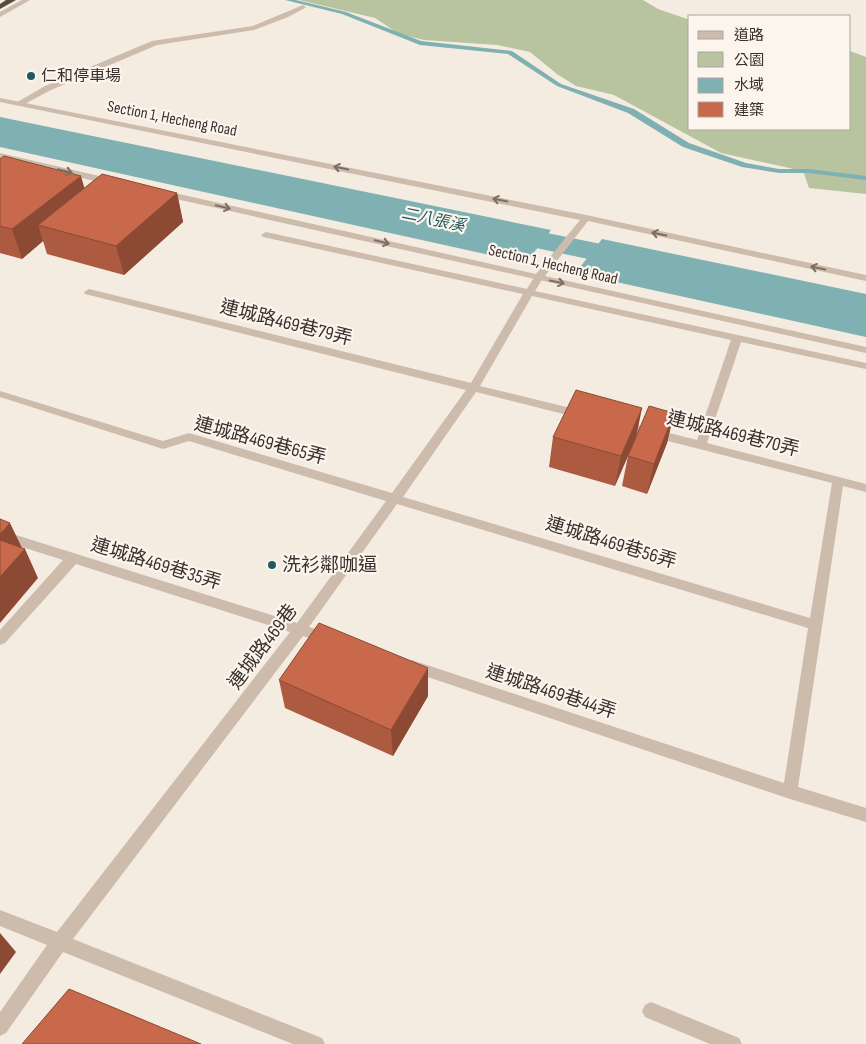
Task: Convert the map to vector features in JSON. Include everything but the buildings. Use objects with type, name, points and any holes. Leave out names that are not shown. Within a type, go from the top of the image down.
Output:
[{"type":"highway","points":[[0,7],[12,0]]},
{"type":"street","points":[[0,15],[27,0]]},
{"type":"street","points":[[18,104],[48,88],[155,43],[254,28],[286,16],[303,7]]},
{"type":"street","name":"Section 1, Hecheng Road","points":[[0,100],[586,218],[866,278]]},
{"type":"street","points":[[0,156],[125,184]]},
{"type":"street","name":"Section 1, Hecheng Road","points":[[154,191],[866,350]]},
{"type":"street","name":"連城路469巷","points":[[0,1027],[60,942],[300,629],[395,498],[474,387],[538,278],[586,218]]},
{"type":"street","points":[[266,235],[866,366]]},
{"type":"street","name":"連城路469巷79弄","points":[[89,292],[474,387]]},
{"type":"street","points":[[701,445],[737,338]]},
{"type":"street","name":"連城路469巷70弄","points":[[474,387],[866,488]]},
{"type":"street","name":"連城路469巷65弄","points":[[2,394],[163,445],[189,437],[395,498]]},
{"type":"street","points":[[790,792],[838,481]]},
{"type":"street","name":"連城路469巷56弄","points":[[395,498],[816,625]]},
{"type":"street","name":"連城路469巷35弄","points":[[0,535],[300,629]]},
{"type":"street","points":[[0,639],[73,558]]},
{"type":"street","points":[[300,629],[338,642]]},
{"type":"street","name":"連城路469巷44弄","points":[[394,661],[790,792],[866,815]]},
{"type":"street","points":[[0,918],[316,1044]]},
{"type":"street","points":[[651,1011],[733,1044]]},
{"type":"green space","points":[[299,0],[643,0],[658,9],[688,19],[688,130],[851,130],[851,51],[866,57],[866,194],[809,188],[803,171],[721,153],[614,95],[576,86],[557,74],[530,52],[497,45],[424,40],[399,34],[375,18]]},
{"type":"water","points":[[0,117],[551,230],[526,263],[0,147]]},
{"type":"water","points":[[602,239],[866,294],[866,337],[598,278],[577,271]]},
{"type":"waterway","points":[[288,0],[344,13],[420,43],[510,52],[559,85],[631,111],[686,145],[745,165],[779,171],[809,171],[866,178]]},
{"type":"waterway","name":"二八張溪","points":[[489,230],[645,262]]},
{"type":"place","name":"仁和停車場","points":[[31,76]]},
{"type":"place","name":"洗衫鄰咖逼","points":[[272,565]]}]
